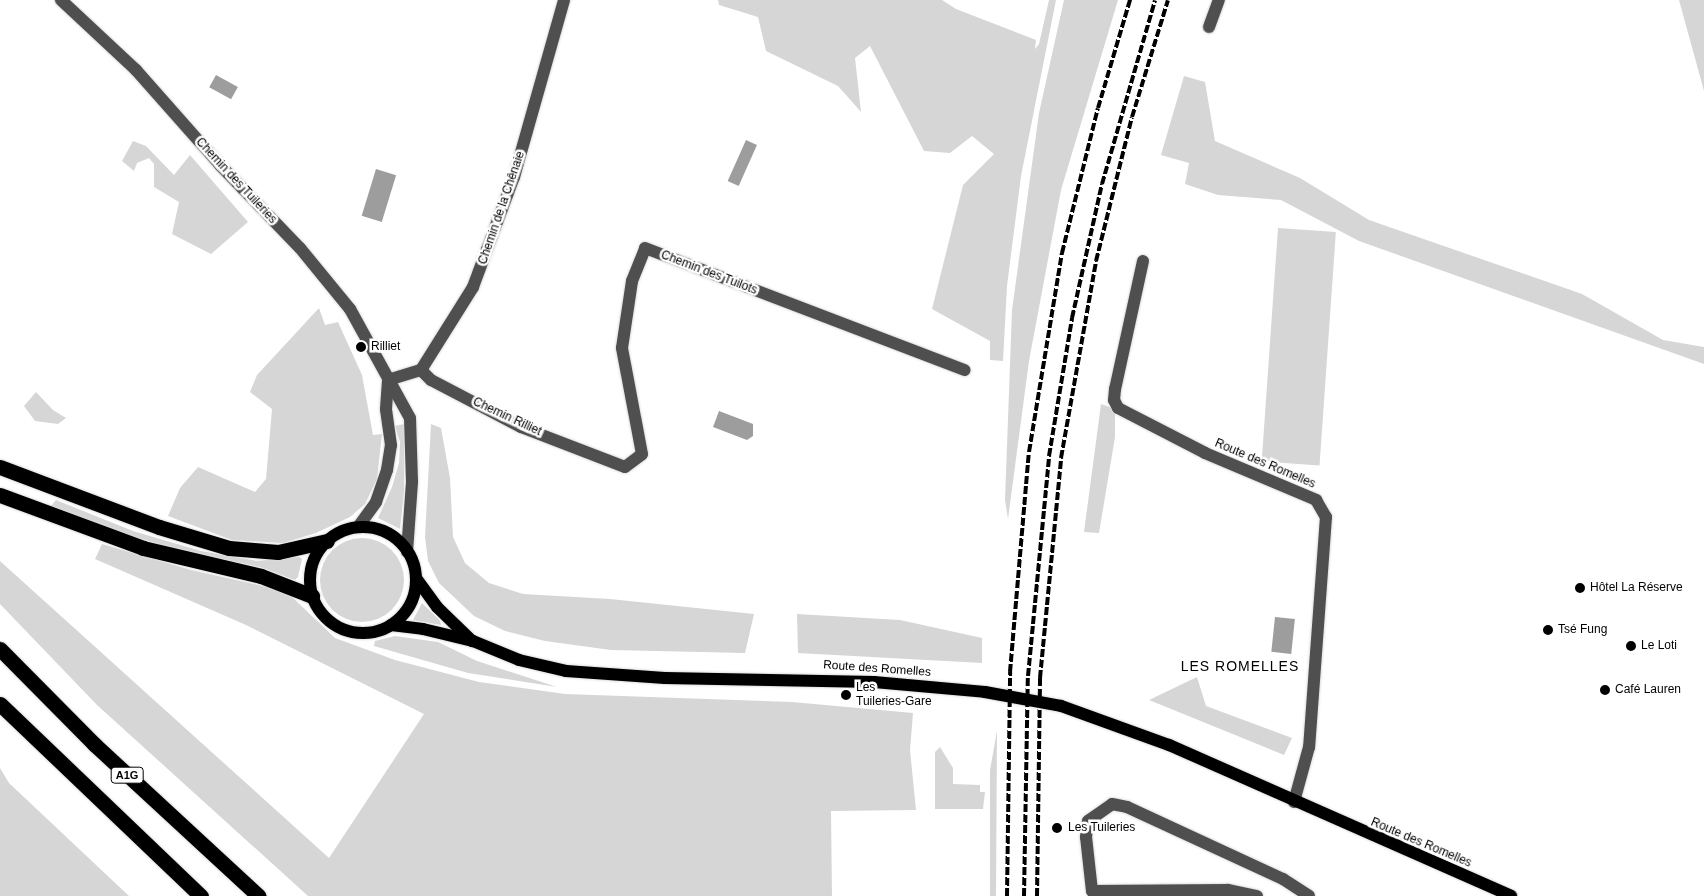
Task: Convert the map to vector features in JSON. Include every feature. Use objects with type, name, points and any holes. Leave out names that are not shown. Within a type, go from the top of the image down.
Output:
[{"type":"highway","points":[[0,467],[159,527],[229,548],[278,552],[327,541]]},
{"type":"highway","points":[[0,495],[124,542],[197,563],[261,576],[312,596]]},
{"type":"highway","name":"A1G","points":[[0,649],[94,744],[259,896]]},
{"type":"highway","points":[[0,704],[201,896]]},
{"type":"main road","points":[[358,527],[386,532],[408,552],[416,578],[411,602],[391,625],[373,632],[348,631],[327,620],[312,596],[312,563],[327,541],[343,531],[358,527]]},
{"type":"main road","name":"Route des Romelles","points":[[416,578],[437,607],[473,641]]},
{"type":"main road","name":"Route des Romelles","points":[[391,625],[423,629],[473,641],[519,660],[581,672],[665,678],[874,682],[1031,699],[1138,732],[1510,896]]},
{"type":"street","name":"Chemin des Tuileries","points":[[61,0],[136,70],[327,279],[350,309],[388,380],[405,403],[412,426],[408,552]]},
{"type":"street","name":"Chemin de la Chênaie","points":[[421,370],[439,337],[464,306],[481,268],[529,129],[564,0]]},
{"type":"street","points":[[1209,27],[1219,0]]},
{"type":"street","name":"Chemin des Tuilots","points":[[625,468],[642,454],[622,348],[632,281],[645,248],[964,370]]},
{"type":"street","name":"Route des Romelles","points":[[1143,261],[1115,390],[1114,400],[1118,408],[1206,452],[1316,500],[1326,517],[1309,747],[1294,802]]},
{"type":"street","points":[[358,527],[376,502],[390,457],[386,409],[388,380],[421,370]]},
{"type":"street","name":"Chemin Rilliet","points":[[421,370],[431,380],[521,426],[625,468]]},
{"type":"street","points":[[1257,896],[1228,893],[1092,891],[1086,837],[1088,821],[1112,804],[1127,807],[1275,875],[1309,896]]},
{"type":"shaded area","points":[[718,0],[942,0],[956,9],[1036,40],[1035,49],[1039,44],[1049,0],[1056,0],[1021,176],[1007,286],[1003,361],[990,360],[990,341],[932,309],[963,185],[994,154],[972,136],[950,153],[924,151],[870,46],[855,58],[861,112],[838,86],[766,51],[758,17],[719,5]]},
{"type":"shaded area","points":[[1064,0],[1118,0],[1061,190],[1029,361],[1008,519],[1005,500],[1012,310],[1039,113]]},
{"type":"shaded area","points":[[1679,0],[1704,0],[1704,91]]},
{"type":"shaded area","points":[[216,75],[238,87],[231,99],[209,87]]},
{"type":"shaded area","points":[[1184,76],[1205,82],[1215,141],[1300,178],[1369,220],[1582,294],[1663,340],[1704,347],[1704,364],[1359,241],[1281,200],[1218,195],[1185,184],[1189,163],[1161,155]]},
{"type":"shaded area","points":[[746,140],[757,145],[739,186],[728,181]]},
{"type":"shaded area","points":[[133,141],[146,146],[174,175],[190,155],[248,222],[211,254],[172,234],[179,202],[154,187],[154,164],[149,158],[137,163],[134,171],[122,161]]},
{"type":"shaded area","points":[[376,169],[396,175],[382,222],[362,216]]},
{"type":"shaded area","points":[[1278,228],[1336,232],[1320,465],[1262,461]]},
{"type":"shaded area","points":[[319,308],[325,325],[338,322],[362,375],[373,435],[382,434],[377,479],[365,504],[350,517],[316,533],[283,543],[232,540],[168,516],[180,488],[198,467],[255,492],[266,479],[272,409],[250,392],[257,375]]},
{"type":"shaded area","points":[[36,392],[53,410],[66,418],[58,424],[35,421],[24,406]]},
{"type":"shaded area","points":[[1101,404],[1115,409],[1115,437],[1099,533],[1084,532]]},
{"type":"shaded area","points":[[719,411],[753,424],[753,436],[747,440],[713,427]]},
{"type":"shaded area","points":[[404,424],[404,492],[400,529],[378,518],[392,487],[399,463],[400,442],[395,426]]},
{"type":"shaded area","points":[[431,424],[441,428],[450,478],[453,537],[465,563],[489,583],[523,594],[610,599],[754,614],[745,653],[611,650],[545,641],[505,631],[474,616],[439,583],[428,561],[425,537]]},
{"type":"shaded area","points":[[56,500],[133,531],[201,551],[257,561],[299,557],[302,559],[298,577],[295,580],[260,567],[179,550],[91,524],[51,506]]},
{"type":"shaded area","points":[[362,538],[378,541],[392,550],[401,564],[404,580],[401,596],[392,610],[378,619],[362,622],[346,619],[332,610],[323,596],[320,580],[323,564],[332,550],[346,541]]},
{"type":"shaded area","points":[[102,544],[191,570],[272,588],[291,596],[335,638],[395,660],[479,682],[565,694],[792,702],[913,713],[910,750],[916,810],[831,811],[832,896],[308,896],[97,705],[0,604],[0,561],[329,858],[424,714],[246,625],[95,559]]},
{"type":"shaded area","points":[[422,603],[440,621],[441,625],[413,620]]},
{"type":"shaded area","points":[[797,614],[900,620],[982,638],[982,663],[798,653]]},
{"type":"shaded area","points":[[1275,617],[1295,619],[1291,654],[1271,652]]},
{"type":"shaded area","points":[[395,636],[438,642],[477,661],[557,687],[468,673],[374,646],[375,641]]},
{"type":"shaded area","points":[[1197,677],[1206,706],[1292,738],[1284,755],[1149,700]]},
{"type":"shaded area","points":[[997,731],[996,896],[990,896],[990,770]]},
{"type":"shaded area","points":[[940,747],[953,768],[953,784],[980,785],[980,792],[985,792],[983,809],[935,809],[935,752]]},
{"type":"shaded area","points":[[0,768],[9,783],[129,896],[0,896]]},
{"type":"railway","points":[[1007,896],[1010,672],[1029,452],[1062,253],[1098,108],[1130,0]]},
{"type":"railway","points":[[1024,896],[1028,676],[1049,456],[1072,318],[1102,184],[1155,0]]},
{"type":"railway","points":[[1037,896],[1040,678],[1061,458],[1096,261],[1132,117],[1168,0]]},
{"type":"place","name":"Rilliet","points":[[361,347]]},
{"type":"place","name":"Hôtel La Réserve","points":[[1580,588]]},
{"type":"place","name":"Tsé Fung","points":[[1548,630]]},
{"type":"place","name":"Le Loti","points":[[1631,646]]},
{"type":"place","name":"Café Lauren","points":[[1605,690]]},
{"type":"place","name":"Les Tuileries-Gare","points":[[846,695]]},
{"type":"place","name":"Les Tuileries","points":[[1057,828]]},
{"type":"district","name":"LES ROMELLES","points":[[1240,666]]}]
